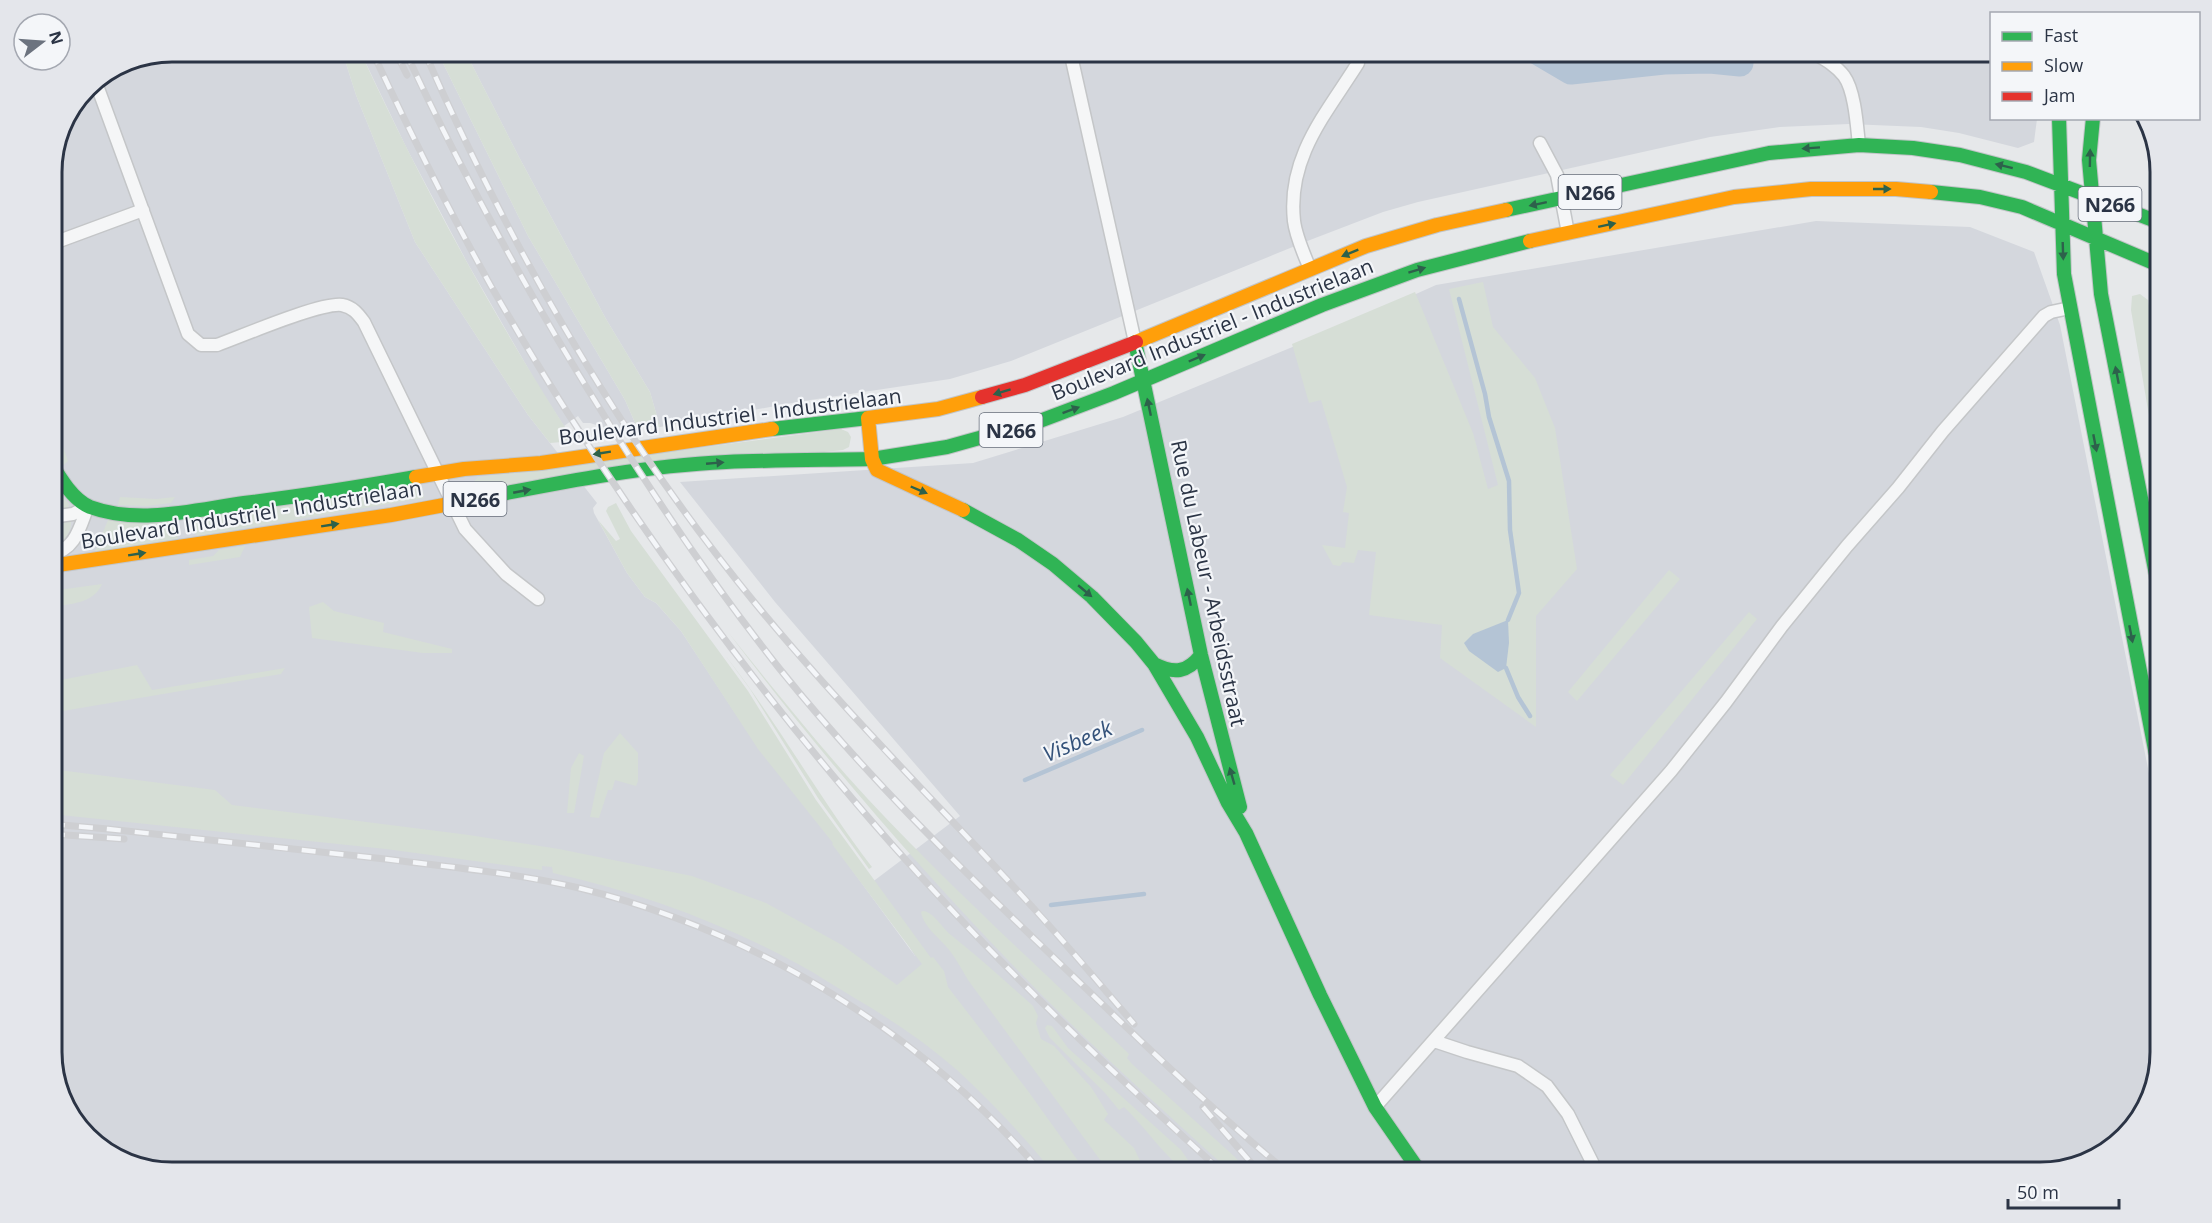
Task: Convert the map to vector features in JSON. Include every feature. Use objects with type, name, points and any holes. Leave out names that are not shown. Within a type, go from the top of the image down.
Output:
[{"type":"main road","points":[[2059,120],[2064,274],[2150,724]]},
{"type":"main road","points":[[2093,120],[2090,160],[2101,294],[2150,544]]},
{"type":"main road","name":"Boulevard Industriel - Industrielaan","points":[[88,506],[113,513],[152,516],[342,490],[438,473],[541,463],[740,433],[938,410],[1036,381],[1366,246],[1437,225],[1769,153],[1859,145],[1913,147],[1960,155],[2026,172],[2150,219]]},
{"type":"main road","name":"Boulevard Industriel - Industrielaan","points":[[62,564],[380,517],[580,479],[654,469],[725,462],[872,459],[947,447],[994,435],[1070,410],[1322,305],[1417,270],[1568,233],[1734,197],[1811,189],[1896,189],[1980,197],[2022,207],[2150,261]]},
{"type":"main road","name":"Rue du Labeur - Arbeidsstraat","points":[[1135,342],[1202,655],[1203,720],[1246,833]]},
{"type":"main road","points":[[868,418],[872,459],[877,470],[978,518],[1018,540],[1053,564],[1092,597],[1136,642],[1203,720],[1228,803],[1246,833],[1320,995],[1375,1107],[1413,1162]]},
{"type":"main road","points":[[62,481],[88,506]]},
{"type":"main road","points":[[1154,664],[1169,673],[1179,672],[1197,661],[1202,655]]},
{"type":"street","points":[[1072,62],[1135,342]]},
{"type":"street","points":[[1830,62],[1845,77],[1852,100],[1859,145]]},
{"type":"street","points":[[1310,269],[1294,222],[1294,179],[1305,148],[1358,63]]},
{"type":"street","points":[[98,90],[188,334],[201,345],[217,345],[324,307],[344,305],[358,314],[465,529],[506,574],[538,599]]},
{"type":"street","points":[[1540,143],[1557,175],[1568,233]]},
{"type":"street","points":[[62,240],[143,210]]},
{"type":"street","points":[[1375,1107],[1671,771],[1846,546],[1898,488],[1943,431],[2044,316],[2070,308]]},
{"type":"street","name":"Boulevard Industriel - Industrielaan","points":[[62,516],[74,514],[88,506]]},
{"type":"street","name":"Boulevard Industriel - Industrielaan","points":[[62,550],[74,541],[88,506]]},
{"type":"street","points":[[1434,1041],[1518,1066],[1547,1086],[1568,1114],[1592,1162]]},
{"type":"shaded area","points":[[164,62],[346,62],[356,95],[415,242],[528,415],[597,503],[593,508],[594,513],[627,573],[645,597],[656,603],[681,631],[759,749],[834,843],[915,956],[871,883],[960,816],[775,602],[680,482],[973,463],[1123,417],[1358,320],[1436,285],[1816,221],[1970,227],[2034,252],[2060,325],[2150,779],[2150,1066],[2145,1087],[2128,1118],[2107,1139],[2083,1153],[2055,1161],[2041,1162],[172,1162],[136,1156],[110,1143],[80,1113],[67,1087],[62,1059],[62,157],[67,136],[84,105],[110,80],[129,70]]},
{"type":"shaded area","points":[[346,62],[365,62],[408,151],[460,249],[515,346],[574,441],[550,443],[528,415],[415,242],[356,95]]},
{"type":"shaded area","points":[[365,62],[442,62],[528,236],[625,400],[636,425],[622,433],[583,423],[578,416],[564,426],[468,264],[407,149]]},
{"type":"shaded area","points":[[442,62],[471,62],[606,319],[650,392],[660,427],[636,425],[625,400],[528,236]]},
{"type":"shaded area","points":[[471,62],[1990,62],[1990,120],[2037,120],[2034,142],[2018,148],[1959,133],[1921,127],[1849,124],[1780,127],[1710,137],[1418,202],[1383,212],[1310,240],[1011,361],[950,379],[797,402],[660,427],[650,392],[606,319]]},
{"type":"shaded area","points":[[1483,282],[1493,327],[1535,378],[1555,428],[1577,569],[1536,616],[1536,727],[1440,658],[1442,625],[1369,615],[1376,552],[1358,550],[1354,563],[1343,562],[1340,566],[1333,565],[1322,545],[1345,548],[1349,513],[1343,512],[1347,487],[1321,400],[1309,403],[1292,344],[1415,292],[1473,433],[1488,489],[1498,485],[1449,289]]},
{"type":"shaded area","points":[[2140,294],[2148,300],[2150,312],[2150,419],[2131,310],[2132,296]]},
{"type":"shaded area","points":[[841,429],[848,432],[851,437],[849,447],[843,450],[472,490],[469,487],[478,477]]},
{"type":"shaded area","points":[[62,444],[68,461],[62,466]]},
{"type":"shaded area","points":[[416,485],[423,492],[424,498],[198,536],[193,532],[191,524],[195,518]]},
{"type":"shaded area","points":[[62,496],[69,504],[68,508],[62,509]]},
{"type":"shaded area","points":[[120,497],[156,499],[175,497],[171,503],[147,506],[118,505]]},
{"type":"shaded area","points":[[616,503],[631,531],[748,691],[816,800],[931,958],[933,957],[944,971],[948,987],[1079,1162],[1045,1162],[957,1070],[920,1040],[880,1013],[769,949],[709,922],[648,899],[553,873],[552,867],[542,866],[542,870],[386,849],[62,815],[62,770],[215,790],[232,805],[469,835],[559,849],[692,876],[766,903],[842,945],[897,985],[922,964],[833,843],[758,749],[681,631],[656,603],[645,597],[627,573],[598,520],[616,541],[620,539],[606,511],[608,507]]},
{"type":"shaded area","points":[[71,520],[70,529],[62,541],[62,521]]},
{"type":"shaded area","points":[[108,520],[174,520],[179,534],[177,539],[95,552]]},
{"type":"shaded area","points":[[245,546],[240,557],[189,565],[189,560],[213,556],[219,550]]},
{"type":"shaded area","points":[[1669,570],[1680,579],[1577,701],[1568,692]]},
{"type":"shaded area","points":[[102,584],[93,596],[80,602],[62,606],[62,589]]},
{"type":"shaded area","points":[[323,602],[334,611],[384,623],[383,632],[452,649],[452,653],[423,653],[312,638],[309,607]]},
{"type":"shaded area","points":[[1749,612],[1757,619],[1623,785],[1610,775]]},
{"type":"shaded area","points":[[728,632],[817,741],[880,812],[950,883],[1129,1054],[1127,1058],[1132,1064],[1239,1162],[1220,1162],[1106,1057],[1020,973],[890,831],[767,683]]},
{"type":"shaded area","points":[[137,665],[152,690],[285,668],[281,674],[62,711],[62,680]]},
{"type":"shaded area","points":[[751,690],[872,867],[869,869],[818,798]]},
{"type":"shaded area","points":[[620,733],[638,753],[638,781],[636,786],[615,780],[612,790],[608,790],[599,818],[590,817],[604,753]]},
{"type":"shaded area","points":[[579,753],[584,756],[574,813],[567,813],[571,768]]},
{"type":"shaded area","points":[[921,912],[927,912],[934,917],[1033,1006],[1038,1016],[1036,1023],[1041,1039],[1054,1046],[1091,1087],[1108,1114],[1104,1120],[1134,1148],[1141,1162],[1102,1162],[968,980],[953,954],[929,928]]},
{"type":"shaded area","points":[[1047,1025],[1052,1026],[1068,1048],[1181,1150],[1189,1162],[1174,1162],[1124,1107],[1119,1110],[1050,1038],[1045,1028]]},
{"type":"water","points":[[1508,620],[1509,643],[1506,668],[1498,672],[1469,651],[1464,643],[1473,634]]},
{"type":"waterway","points":[[1556,62],[1571,71],[1655,62]]},
{"type":"waterway","points":[[1730,62],[1740,63]]},
{"type":"waterway","points":[[1459,299],[1489,417],[1509,481],[1510,530],[1519,593],[1508,620]]},
{"type":"waterway","points":[[1506,668],[1518,697],[1530,716]]},
{"type":"waterway","name":"Visbeek","points":[[1025,780],[1142,730]]},
{"type":"waterway","name":"Visbeek","points":[[1051,905],[1144,894]]},
{"type":"railway","points":[[377,62],[459,228],[531,354],[617,488],[708,617],[805,742],[942,900],[1079,1039],[1211,1162]]},
{"type":"railway","points":[[400,62],[407,75]]},
{"type":"railway","points":[[410,62],[476,194],[582,379],[691,549],[779,668],[875,779],[978,884],[1166,1064],[1275,1162]]},
{"type":"railway","points":[[429,62],[493,197],[571,338],[613,407],[705,540],[787,642],[1040,915],[1134,1024]]},
{"type":"railway","points":[[62,825],[482,871],[579,888],[645,907],[710,931],[772,960],[832,994],[889,1032],[944,1075],[994,1121],[1032,1162]]},
{"type":"railway","points":[[62,835],[124,839]]},
{"type":"railway","points":[[1203,1107],[1250,1162]]},
{"type":"traffic: fast","points":[[2059,120],[2064,274],[2150,724]]},
{"type":"traffic: fast","points":[[2093,120],[2089,160],[2101,294],[2150,544]]},
{"type":"traffic: fast","points":[[1506,210],[1769,153],[1859,145],[1913,148],[1960,155],[2026,172],[2150,219]]},
{"type":"traffic: fast","points":[[1931,192],[1980,197],[2022,207],[2150,261]]},
{"type":"traffic: fast","points":[[872,459],[947,447],[1037,422],[1114,393],[1322,305],[1417,270],[1530,241]]},
{"type":"traffic: fast","points":[[1135,342],[1201,655],[1240,807]]},
{"type":"traffic: fast","points":[[772,429],[868,418]]},
{"type":"traffic: fast","points":[[460,502],[593,477],[693,464],[872,459]]},
{"type":"traffic: fast","points":[[62,480],[78,499],[90,507],[128,515],[147,515],[186,512],[416,477]]},
{"type":"traffic: fast","points":[[963,510],[1018,540],[1053,564],[1092,597],[1154,664],[1197,737],[1228,803],[1246,833],[1320,995],[1375,1107],[1413,1162]]},
{"type":"traffic: fast","points":[[1154,664],[1180,670],[1191,665],[1201,655]]},
{"type":"traffic: slow","points":[[1530,241],[1734,197],[1811,189],[1896,189],[1931,192]]},
{"type":"traffic: slow","points":[[1136,342],[1366,246],[1437,225],[1506,210]]},
{"type":"traffic: slow","points":[[963,510],[877,470],[872,459],[868,418],[938,409],[982,397]]},
{"type":"traffic: slow","points":[[416,477],[464,469],[541,463],[772,429]]},
{"type":"traffic: slow","points":[[62,564],[391,515],[460,502]]},
{"type":"traffic: jam","points":[[982,397],[1025,385],[1136,342]]}]
